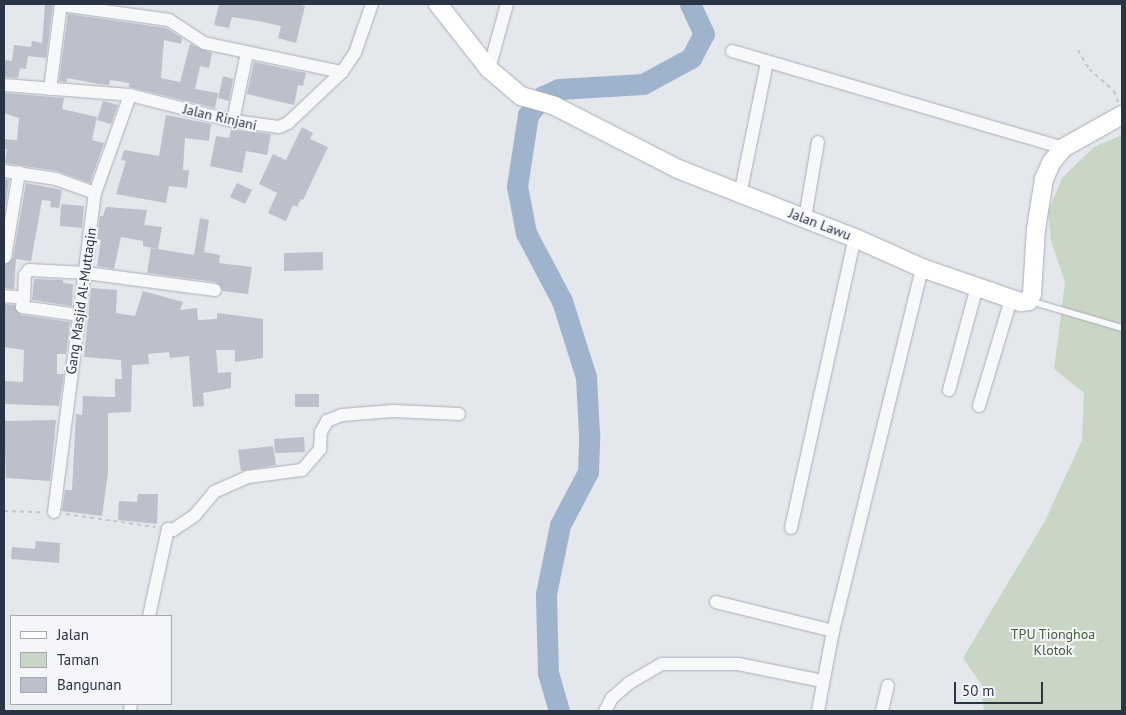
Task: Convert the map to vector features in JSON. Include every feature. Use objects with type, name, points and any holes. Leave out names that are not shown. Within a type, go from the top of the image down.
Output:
[{"type":"street","points":[[50,89],[61,4],[127,9],[169,20],[204,43],[342,72]]},
{"type":"street","name":"Jalan Rinjani","points":[[4,85],[130,95],[233,121],[267,127],[288,123],[342,72],[355,53],[372,4]]},
{"type":"street","name":"Jalan Lawu","points":[[438,4],[489,69],[521,96],[555,106],[653,158],[740,195],[855,238],[922,268],[1011,299],[1029,301]]},
{"type":"street","points":[[489,69],[507,4]]},
{"type":"street","points":[[732,51],[1063,148]]},
{"type":"street","points":[[233,121],[247,52]]},
{"type":"street","points":[[740,195],[767,62]]},
{"type":"street","name":"Gang Masjid Al-Muttaqin","points":[[54,512],[95,193],[130,95]]},
{"type":"street","points":[[1029,301],[1044,179],[1063,148],[1122,114]]},
{"type":"street","points":[[805,218],[818,142]]},
{"type":"street","points":[[4,171],[56,179],[95,193]]},
{"type":"street","points":[[5,257],[19,172]]},
{"type":"street","points":[[791,528],[855,238]]},
{"type":"street","points":[[818,711],[822,681],[833,631],[922,268]]},
{"type":"street","points":[[79,315],[22,307],[25,275],[29,270],[86,273],[215,290]]},
{"type":"street","points":[[949,390],[977,286]]},
{"type":"street","points":[[4,296],[24,298]]},
{"type":"street","points":[[979,406],[1011,299]]},
{"type":"street","points":[[149,615],[168,529],[173,530],[195,515],[214,492],[248,477],[302,470],[320,448],[321,432],[327,421],[342,415],[392,411],[459,414]]},
{"type":"street","points":[[716,602],[833,631]]},
{"type":"street","points":[[605,711],[612,698],[629,683],[662,664],[738,664],[822,681]]},
{"type":"street","points":[[882,711],[888,686]]},
{"type":"lane","points":[[1029,301],[1122,328]]},
{"type":"path","points":[[1078,50],[1089,69],[1114,91],[1122,114]]},
{"type":"path","points":[[4,511],[54,512],[168,529]]},
{"type":"green space","name":"TPU Tionghoa Klotok","points":[[1122,135],[1122,711],[984,711],[981,684],[963,658],[1045,521],[1082,440],[1084,393],[1054,369],[1065,282],[1051,241],[1048,212],[1062,178],[1094,147]]},
{"type":"building","points":[[45,4],[53,4],[46,58],[28,56],[26,69],[20,68],[18,78],[4,77],[4,60],[12,61],[14,45],[31,47],[32,41],[42,43]]},
{"type":"building","points":[[219,4],[296,4],[305,6],[296,43],[278,38],[281,26],[232,17],[229,28],[214,25]]},
{"type":"building","points":[[68,14],[166,28],[182,38],[181,44],[164,40],[161,78],[180,82],[190,44],[212,53],[209,68],[200,66],[195,89],[218,93],[215,108],[129,87],[129,83],[110,80],[109,85],[67,78],[67,82],[59,81]]},
{"type":"building","points":[[254,62],[306,73],[303,86],[298,85],[294,105],[247,94]]},
{"type":"building","points":[[223,76],[233,79],[229,101],[218,98]]},
{"type":"building","points":[[4,93],[64,98],[62,109],[97,117],[92,140],[104,143],[90,183],[57,171],[5,163],[7,149],[4,149],[4,139],[17,140],[19,118],[4,113]]},
{"type":"building","points":[[103,101],[118,105],[111,124],[97,120]]},
{"type":"building","points":[[166,115],[211,124],[209,141],[185,138],[183,170],[189,170],[187,188],[169,186],[166,203],[116,194],[126,161],[121,160],[124,150],[159,156]]},
{"type":"building","points":[[302,127],[313,133],[310,139],[328,147],[303,200],[301,199],[297,207],[293,205],[286,221],[268,213],[277,193],[259,184],[273,154],[286,160]]},
{"type":"building","points":[[231,129],[271,134],[267,155],[246,151],[242,173],[210,166],[216,136],[229,138]]},
{"type":"building","points":[[4,179],[9,180],[4,215]]},
{"type":"building","points":[[26,183],[62,190],[59,208],[50,207],[51,201],[42,200],[31,261],[16,259],[14,289],[4,288],[4,265],[13,258]]},
{"type":"building","points":[[237,183],[252,190],[245,204],[230,197]]},
{"type":"building","points":[[61,204],[84,206],[82,228],[60,226]]},
{"type":"building","points":[[106,207],[147,210],[144,225],[162,227],[158,249],[143,246],[143,241],[121,237],[114,269],[97,266],[101,240],[97,240],[100,216],[103,216]]},
{"type":"building","points":[[200,218],[209,220],[204,252],[220,255],[219,263],[252,267],[248,294],[223,291],[216,282],[147,273],[151,248],[194,255]]},
{"type":"building","points":[[323,252],[323,270],[284,271],[284,253]]},
{"type":"building","points":[[34,279],[63,280],[63,283],[73,284],[72,306],[32,300]]},
{"type":"building","points":[[91,288],[117,290],[116,313],[135,316],[143,291],[183,302],[180,310],[197,308],[198,320],[217,319],[217,313],[263,319],[263,358],[235,362],[235,350],[216,350],[218,373],[231,372],[231,388],[203,393],[204,406],[193,407],[189,356],[170,358],[169,352],[148,354],[149,364],[132,365],[131,412],[108,413],[108,473],[102,516],[62,511],[65,490],[72,490],[76,414],[82,415],[83,396],[115,397],[115,379],[122,379],[121,360],[84,357]]},
{"type":"building","points":[[4,304],[14,305],[21,315],[70,322],[66,354],[57,354],[57,374],[64,374],[59,406],[4,404],[4,381],[23,382],[24,350],[4,347]]},
{"type":"building","points":[[295,394],[319,394],[319,407],[295,407]]},
{"type":"building","points":[[56,420],[50,481],[6,478],[4,421]]},
{"type":"building","points":[[304,437],[305,452],[275,453],[274,439]]},
{"type":"building","points":[[273,446],[276,465],[241,471],[238,450]]},
{"type":"building","points":[[138,494],[158,494],[157,524],[118,520],[119,501],[137,502]]},
{"type":"building","points":[[36,541],[60,543],[59,563],[11,559],[12,547],[35,549]]},
{"type":"waterway","points":[[559,711],[548,673],[546,594],[560,525],[588,472],[589,434],[586,377],[562,301],[526,233],[517,186],[528,115],[543,96],[559,89],[643,84],[691,58],[704,34],[690,4]]}]
